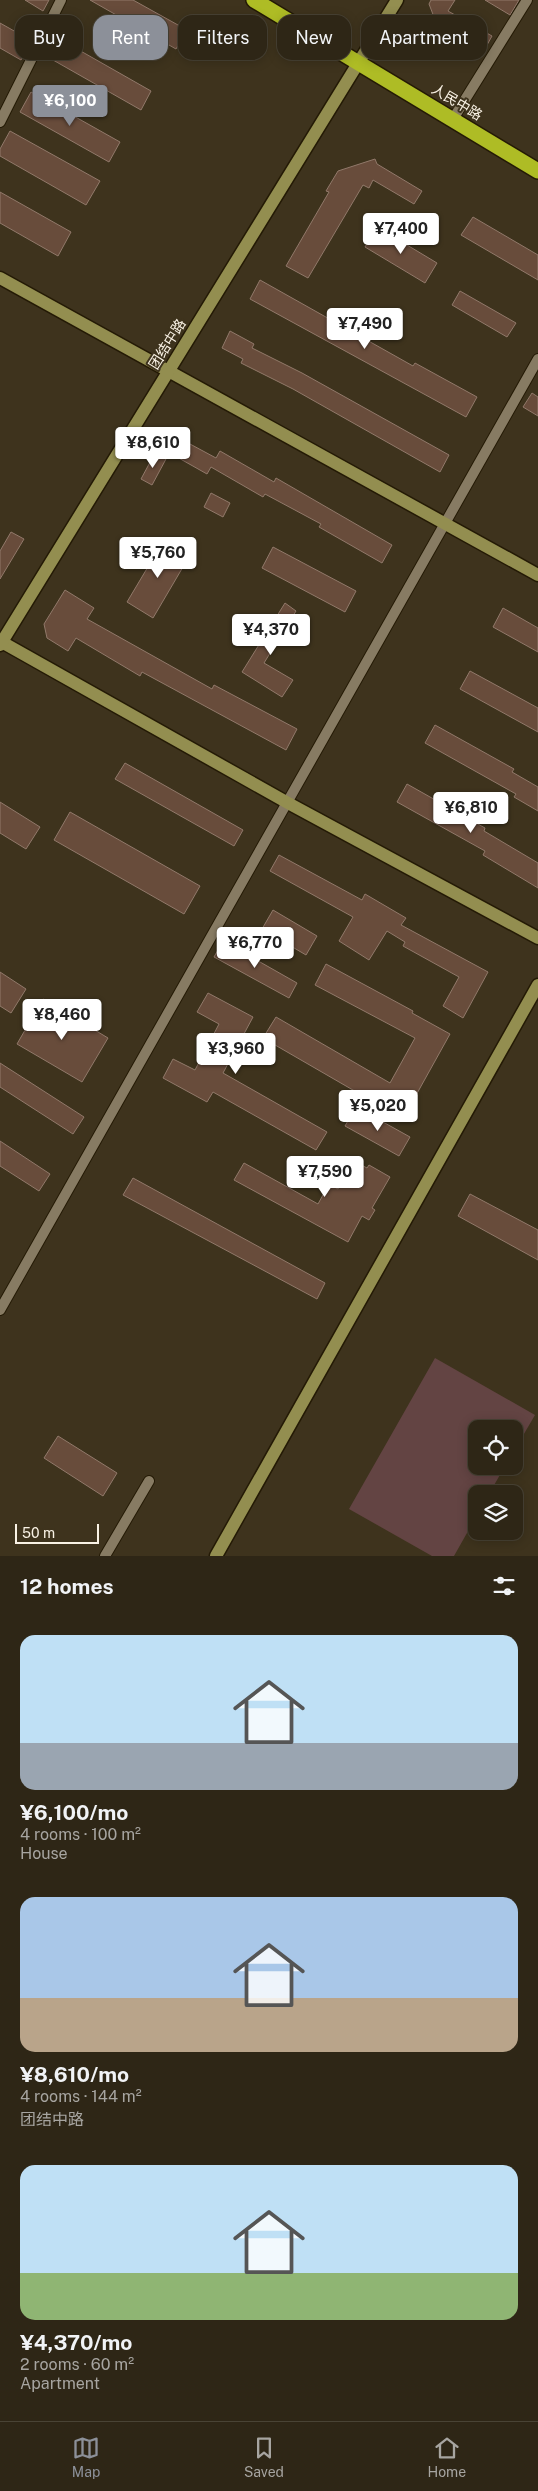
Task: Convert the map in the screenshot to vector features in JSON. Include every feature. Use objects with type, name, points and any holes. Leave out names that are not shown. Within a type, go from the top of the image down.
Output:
[{"type":"highway","name":"人民中路","points":[[254,0],[538,171]]},
{"type":"street","points":[[0,122],[61,0]]},
{"type":"street","name":"团结中路","points":[[1,643],[397,0]]},
{"type":"street","points":[[453,119],[527,0]]},
{"type":"street","points":[[0,278],[538,575]]},
{"type":"street","points":[[0,1310],[538,359]]},
{"type":"street","points":[[1,643],[288,803],[538,938]]},
{"type":"street","points":[[216,1556],[538,985]]},
{"type":"street","points":[[105,1556],[149,1481]]},
{"type":"shaded area","points":[[435,1358],[535,1415],[523,1436],[523,1420],[468,1420],[468,1475],[500,1475],[494,1485],[468,1485],[468,1531],[454,1556],[432,1556],[349,1509]]},
{"type":"building","points":[[25,0],[49,0],[43,11]]},
{"type":"building","points":[[90,0],[133,0],[160,15],[116,15]]},
{"type":"building","points":[[431,0],[455,0],[448,11],[455,15],[433,15],[429,4]]},
{"type":"building","points":[[485,0],[519,0],[510,15]]},
{"type":"building","points":[[168,19],[178,25],[178,46],[176,49],[168,44]]},
{"type":"building","points":[[0,23],[15,31],[15,57],[0,48]]},
{"type":"building","points":[[487,33],[492,36],[487,45]]},
{"type":"building","points":[[83,52],[93,58],[93,60],[96,60],[151,91],[141,110],[53,60],[83,60]]},
{"type":"building","points":[[31,92],[120,142],[109,162],[20,112]]},
{"type":"building","points":[[10,131],[100,181],[86,205],[0,156],[0,149]]},
{"type":"building","points":[[375,159],[377,164],[422,191],[414,204],[373,180],[369,188],[363,185],[308,278],[286,266],[329,192],[326,191],[338,171]]},
{"type":"building","points":[[0,192],[71,232],[58,256],[0,223]]},
{"type":"building","points":[[473,217],[538,255],[538,280],[461,235]]},
{"type":"building","points":[[377,227],[437,263],[425,283],[365,247]]},
{"type":"building","points":[[260,280],[413,366],[415,363],[477,397],[466,417],[250,299]]},
{"type":"building","points":[[460,291],[516,323],[507,337],[452,305]]},
{"type":"building","points":[[230,331],[254,344],[252,348],[302,373],[449,455],[440,472],[293,389],[241,363],[243,359],[222,348]]},
{"type":"building","points":[[532,393],[538,397],[538,416],[523,407]]},
{"type":"building","points":[[177,437],[216,458],[220,451],[274,482],[276,478],[392,545],[382,563],[319,527],[321,524],[265,494],[263,497],[211,467],[207,474],[168,452]]},
{"type":"building","points":[[155,453],[166,459],[152,485],[141,479]]},
{"type":"building","points":[[211,493],[230,503],[223,517],[204,507]]},
{"type":"building","points":[[11,532],[24,539],[0,579],[0,551]]},
{"type":"building","points":[[164,540],[190,555],[153,618],[127,602]]},
{"type":"building","points":[[273,547],[356,591],[345,612],[262,568]]},
{"type":"building","points":[[65,590],[94,608],[87,619],[212,689],[214,685],[297,729],[286,750],[142,672],[140,676],[76,638],[68,651],[47,638],[44,624]]},
{"type":"building","points":[[285,603],[296,611],[264,663],[293,680],[282,697],[242,672]]},
{"type":"building","points":[[503,608],[538,628],[538,652],[493,627]]},
{"type":"building","points":[[470,671],[538,708],[538,732],[460,689]]},
{"type":"building","points":[[435,725],[514,769],[512,772],[538,787],[538,811],[514,797],[516,794],[425,743]]},
{"type":"building","points":[[125,763],[243,830],[234,846],[115,779]]},
{"type":"building","points":[[407,784],[485,828],[484,831],[538,863],[538,888],[483,855],[485,851],[397,802]]},
{"type":"building","points":[[0,802],[40,827],[26,849],[0,833]]},
{"type":"building","points":[[70,812],[200,886],[184,914],[54,840]]},
{"type":"building","points":[[279,855],[362,900],[365,894],[406,918],[401,925],[488,972],[463,1018],[443,1006],[459,977],[403,946],[405,942],[387,931],[369,960],[339,941],[353,917],[270,871]]},
{"type":"building","points":[[273,910],[317,936],[306,955],[262,929]]},
{"type":"building","points":[[223,941],[297,983],[289,998],[214,957]]},
{"type":"building","points":[[326,964],[413,1011],[412,1013],[450,1034],[405,1115],[367,1094],[365,1097],[263,1038],[276,1017],[390,1083],[415,1038],[315,985]]},
{"type":"building","points":[[0,972],[26,989],[11,1013],[0,1006]]},
{"type":"building","points":[[208,993],[253,1017],[223,1073],[327,1132],[316,1150],[213,1092],[207,1102],[163,1078],[173,1059],[195,1070],[219,1024],[197,1012]]},
{"type":"building","points":[[43,999],[108,1038],[82,1082],[17,1044]]},
{"type":"building","points":[[0,1063],[84,1117],[73,1134],[0,1087]]},
{"type":"building","points":[[356,1107],[410,1137],[399,1156],[345,1126]]},
{"type":"building","points":[[0,1141],[50,1174],[39,1191],[0,1166]]},
{"type":"building","points":[[354,1161],[367,1168],[369,1165],[390,1177],[372,1208],[375,1210],[369,1220],[362,1216],[348,1242],[234,1180],[244,1163],[318,1204],[329,1184],[338,1189]]},
{"type":"building","points":[[133,1178],[325,1283],[317,1299],[123,1195]]},
{"type":"building","points":[[470,1194],[538,1230],[538,1260],[458,1216]]},
{"type":"building","points":[[58,1436],[117,1473],[103,1496],[44,1458]]}]
